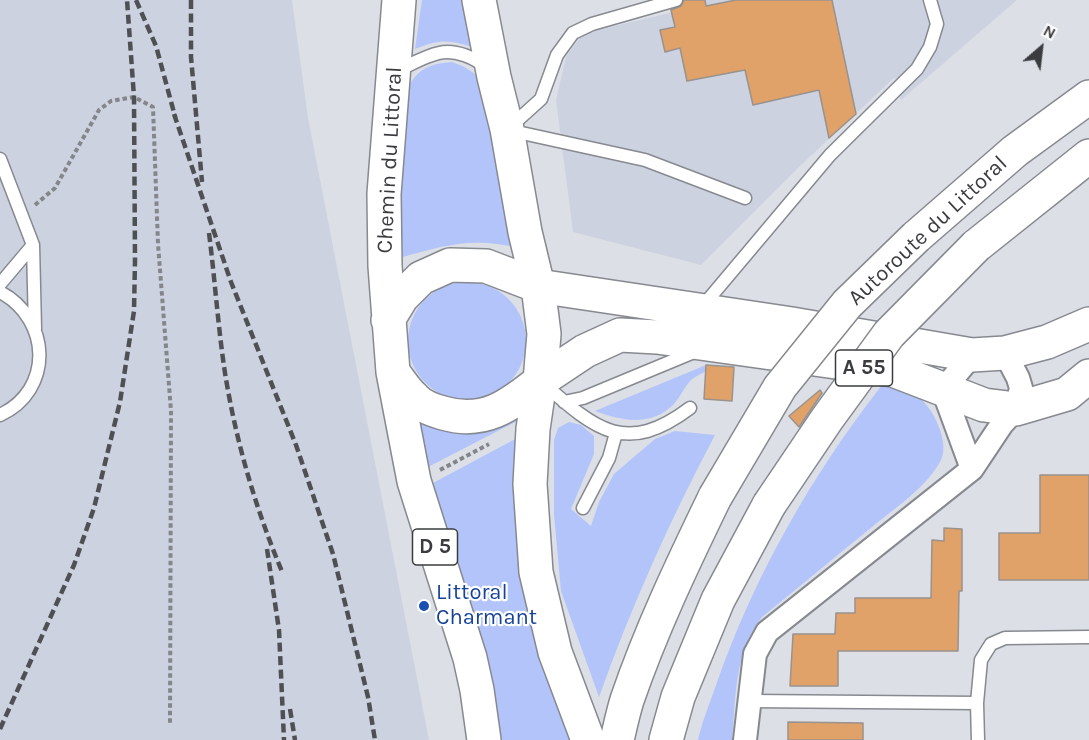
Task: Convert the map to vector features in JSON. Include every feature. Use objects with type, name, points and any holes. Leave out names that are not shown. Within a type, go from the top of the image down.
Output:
[{"type":"main road","name":"Chemin du Littoral","points":[[388,320],[384,194],[399,0]]},
{"type":"main road","points":[[478,0],[507,129],[525,232],[538,286],[552,391]]},
{"type":"main road","name":"Autoroute du Littoral","points":[[617,740],[626,702],[675,582],[715,497],[780,387],[847,304],[916,237],[1016,151],[1089,97]]},
{"type":"main road","name":"Autoroute du Littoral","points":[[666,740],[678,697],[718,600],[769,505],[827,419],[889,334],[976,246],[1089,156]]},
{"type":"main road","points":[[552,391],[521,396],[492,414],[476,418],[455,417],[432,410],[415,400],[393,372],[388,320],[402,297],[421,278],[450,265],[486,266],[538,286],[690,315],[972,355],[1005,353],[1047,342],[1089,324]]},
{"type":"main road","points":[[588,740],[555,652],[536,572],[530,484],[533,429],[552,391],[585,351],[620,335],[657,337],[893,370],[984,405],[1016,409],[1067,394],[1089,376]]},
{"type":"main road","name":"D 5","points":[[393,372],[414,481],[470,658],[484,740]]},
{"type":"street","points":[[745,740],[755,654],[767,632],[972,470],[1002,424],[1016,409],[1021,388],[1005,353]]},
{"type":"street","points":[[972,355],[943,390],[972,470]]},
{"type":"lane","points":[[507,129],[541,99],[557,55],[573,33],[592,24],[676,0]]},
{"type":"lane","points":[[690,315],[830,155],[917,69],[930,47],[937,24],[930,0]]},
{"type":"lane","points":[[394,72],[441,52],[463,55],[481,63],[494,77]]},
{"type":"lane","points":[[507,129],[645,160],[745,198]]},
{"type":"lane","points":[[0,159],[33,245],[35,329],[40,351],[37,374],[27,394],[11,410],[0,415]]},
{"type":"lane","points":[[0,284],[33,245]]},
{"type":"lane","points":[[0,292],[13,298],[26,312],[35,329]]},
{"type":"lane","points":[[620,335],[652,325]]},
{"type":"lane","points":[[552,391],[583,398],[711,345]]},
{"type":"lane","points":[[552,391],[595,424],[616,433],[637,434],[658,428],[690,408]]},
{"type":"lane","points":[[583,508],[609,458],[616,433]]},
{"type":"lane","points":[[978,740],[977,703],[981,660],[992,644],[1005,638],[1089,637]]},
{"type":"lane","points":[[750,701],[977,703]]},
{"type":"path","points":[[21,216],[55,189],[99,110],[111,101],[134,97],[153,107],[158,244],[171,411],[170,724]]},
{"type":"path","points":[[439,471],[490,443]]},
{"type":"shaded area","points":[[0,0],[292,0],[308,118],[429,740],[0,740]]},
{"type":"shaded area","points":[[422,0],[469,0],[478,49],[461,44],[440,42],[415,49]]},
{"type":"shaded area","points":[[696,0],[1017,0],[901,100],[895,77],[800,166],[701,265],[573,232],[556,100],[566,57],[581,36],[589,32],[691,8]]},
{"type":"shaded area","points":[[452,62],[470,70],[484,84],[518,248],[473,243],[446,246],[398,257],[397,210],[407,89],[420,72],[430,66]]},
{"type":"shaded area","points":[[467,282],[478,283],[500,292],[516,308],[525,330],[525,352],[516,374],[500,390],[478,399],[467,400],[456,399],[434,390],[418,374],[409,352],[408,341],[409,330],[418,308],[434,292],[456,283]]},
{"type":"shaded area","points":[[706,365],[706,371],[690,381],[674,404],[656,416],[636,420],[595,411]]},
{"type":"shaded area","points":[[882,385],[913,394],[929,408],[942,435],[941,460],[928,479],[910,497],[762,617],[746,645],[741,660],[732,740],[698,740],[730,647],[786,529],[831,455]]},
{"type":"shaded area","points":[[521,413],[521,419],[428,467],[418,421]]},
{"type":"shaded area","points":[[569,422],[581,425],[594,436],[594,454],[571,509],[591,526],[599,502],[614,474],[655,439],[675,431],[715,435],[652,564],[599,697],[561,591],[554,514],[554,440],[558,428]]},
{"type":"shaded area","points":[[519,437],[576,740],[500,740],[489,672],[433,489],[433,483]]},
{"type":"building","points":[[684,0],[705,0],[706,6],[736,0],[832,0],[856,114],[829,138],[819,90],[753,105],[745,70],[687,81],[680,48],[665,52],[660,30],[675,27],[671,10],[681,6]]},
{"type":"building","points":[[706,365],[734,367],[732,401],[704,399]]},
{"type":"building","points":[[820,390],[822,393],[799,427],[789,416]]},
{"type":"building","points":[[1040,475],[1089,475],[1089,580],[999,580],[999,533],[1040,533]]},
{"type":"building","points":[[944,528],[962,529],[962,591],[959,591],[958,651],[838,651],[838,686],[790,686],[793,634],[835,634],[836,613],[855,613],[855,598],[931,598],[932,540],[944,541]]},
{"type":"building","points":[[788,722],[863,723],[863,740],[788,740]]},
{"type":"railway","points":[[0,729],[74,565],[94,508],[120,402],[134,311],[135,261],[134,97],[127,0]]},
{"type":"railway","points":[[136,0],[156,46],[176,120]]},
{"type":"railway","points":[[191,0],[191,57],[202,182]]},
{"type":"railway","points":[[174,114],[231,282],[296,445],[333,554],[368,697],[375,740]]},
{"type":"railway","points":[[209,233],[223,356],[235,425],[264,525],[283,574]]},
{"type":"railway","points":[[267,549],[279,630],[284,740]]},
{"type":"railway","points":[[290,709],[295,740]]},
{"type":"place","name":"Littoral Charmant","points":[[424,606]]}]
